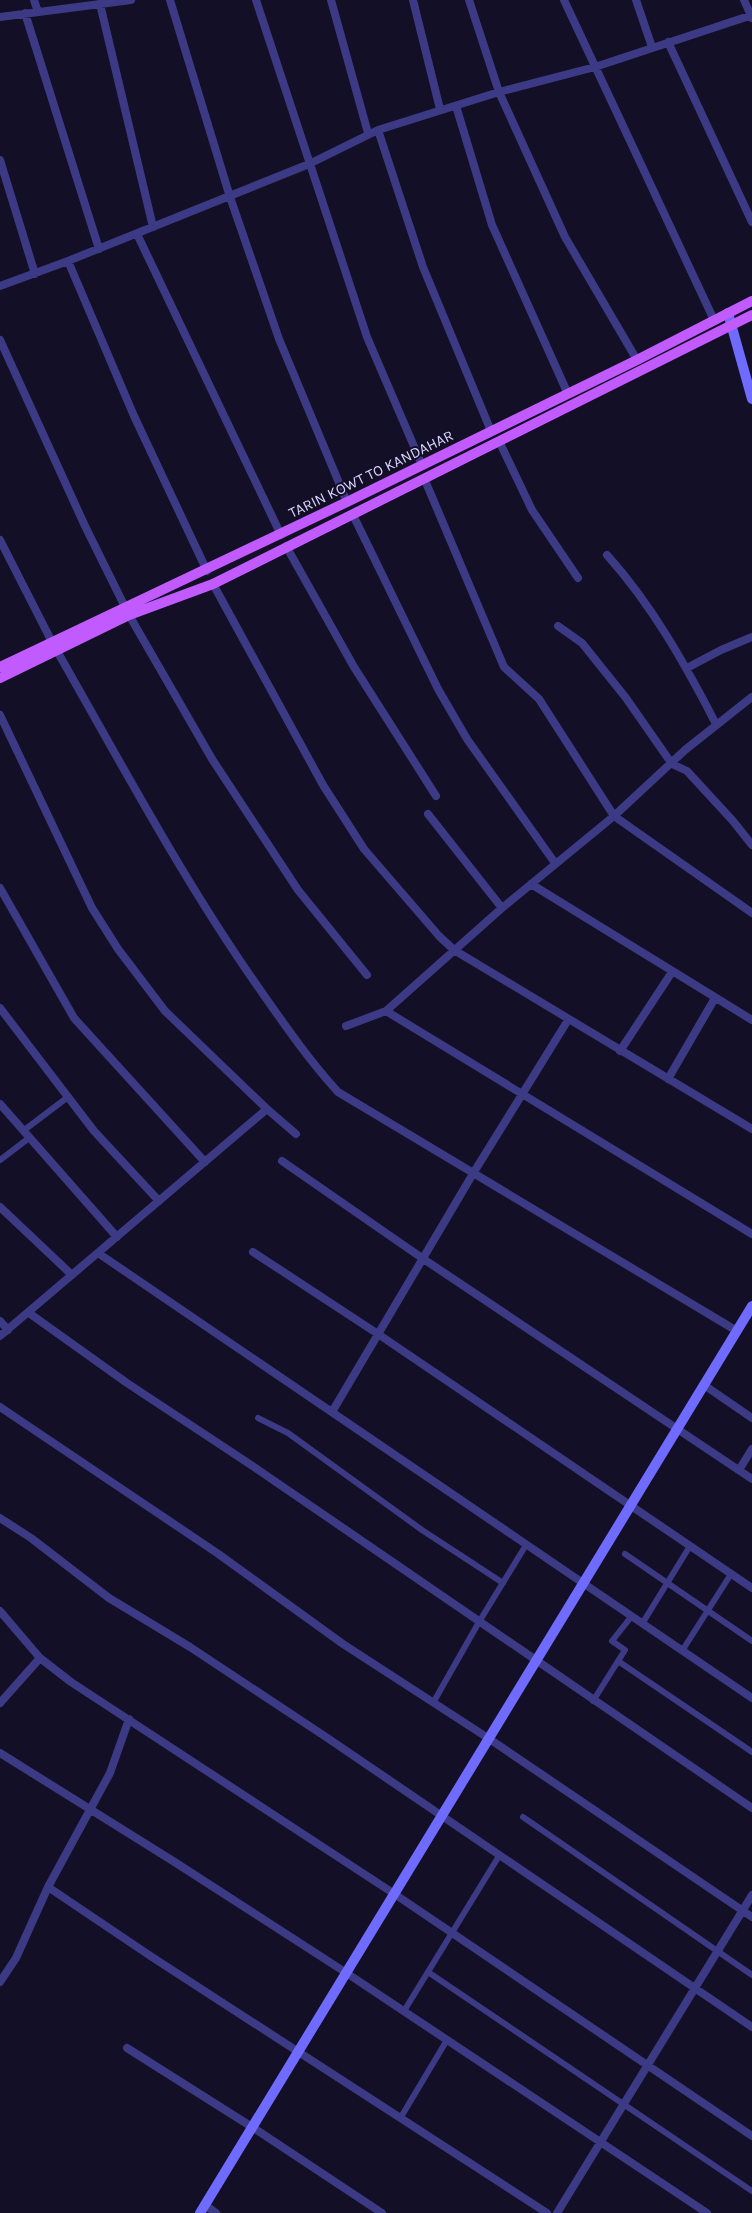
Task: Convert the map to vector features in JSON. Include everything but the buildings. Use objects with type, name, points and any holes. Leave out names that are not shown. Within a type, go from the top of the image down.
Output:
[{"type":"main road","name":"TARIN KOWT TO KANDAHAR","points":[[0,678],[55,647],[127,611],[175,583],[206,571],[348,502],[583,387],[752,301]]},
{"type":"main road","points":[[728,313],[733,325],[752,399]]},
{"type":"main road","name":"TARIN KOWT TO KANDAHAR","points":[[127,611],[213,584],[286,546],[353,515],[424,478],[752,315]]},
{"type":"main road","points":[[583,387],[588,396]]},
{"type":"main road","points":[[206,571],[213,584]]},
{"type":"main road","name":"TARIN KOWT TO KANDAHAR","points":[[0,667],[55,647]]},
{"type":"main road","points":[[202,2209],[752,1306]]},
{"type":"street","points":[[34,0],[38,12]]},
{"type":"street","points":[[0,16],[127,0]]},
{"type":"street","points":[[170,0],[230,197],[280,339],[348,502]]},
{"type":"street","points":[[256,0],[367,337],[422,465]]},
{"type":"street","points":[[331,0],[368,134]]},
{"type":"street","points":[[413,0],[440,109]]},
{"type":"street","points":[[469,0],[499,92],[565,237],[637,360]]},
{"type":"street","points":[[564,0],[594,67],[714,320]]},
{"type":"street","points":[[636,0],[652,47]]},
{"type":"street","points":[[0,286],[35,274],[230,197],[309,164],[378,130],[440,109],[456,106],[499,92],[594,67],[652,47],[752,16],[744,0]]},
{"type":"street","points":[[100,4],[153,227]]},
{"type":"street","points":[[25,13],[99,249]]},
{"type":"street","points":[[668,42],[752,222]]},
{"type":"street","points":[[456,106],[492,225],[568,394]]},
{"type":"street","points":[[378,130],[423,267],[491,431]]},
{"type":"street","points":[[0,160],[35,274]]},
{"type":"street","points":[[137,234],[280,535]]},
{"type":"street","points":[[68,261],[134,416],[206,571]]},
{"type":"street","points":[[0,340],[85,526],[127,611],[212,759],[290,877],[367,975]]},
{"type":"street","points":[[499,442],[532,510],[578,578]]},
{"type":"street","points":[[424,478],[504,667],[538,699],[614,816],[752,913]]},
{"type":"street","points":[[353,515],[438,690],[467,739],[555,863]]},
{"type":"street","points":[[0,540],[55,647],[143,802],[222,935],[307,1057],[338,1092],[474,1172],[737,1331]]},
{"type":"street","points":[[286,546],[354,667],[436,796]]},
{"type":"street","points":[[607,555],[633,584],[687,668],[716,724]]},
{"type":"street","points":[[213,584],[323,785],[364,849],[439,936],[454,950],[568,1020],[752,1129]]},
{"type":"street","points":[[558,626],[582,642],[626,698],[672,764],[687,771],[733,821],[752,845]]},
{"type":"street","points":[[687,668],[720,650],[752,637]]},
{"type":"street","points":[[346,1026],[386,1011],[502,908],[614,816],[716,724],[752,697]]},
{"type":"street","points":[[0,715],[92,908],[118,949],[165,1011],[267,1109],[296,1134]]},
{"type":"street","points":[[428,814],[502,908]]},
{"type":"street","points":[[531,884],[752,1020]]},
{"type":"street","points":[[0,888],[74,1018],[205,1162]]},
{"type":"street","points":[[620,1051],[672,972]]},
{"type":"street","points":[[668,1079],[714,998]]},
{"type":"street","points":[[0,1008],[94,1131],[159,1201]]},
{"type":"street","points":[[386,1011],[752,1234]]},
{"type":"street","points":[[332,1412],[422,1258],[568,1020]]},
{"type":"street","points":[[0,1160],[68,1097]]},
{"type":"street","points":[[0,1104],[117,1237]]},
{"type":"street","points":[[0,1336],[29,1313],[267,1109]]},
{"type":"street","points":[[282,1161],[422,1258],[752,1479]]},
{"type":"street","points":[[0,1207],[72,1275]]},
{"type":"street","points":[[253,1252],[378,1334],[752,1588]]},
{"type":"street","points":[[98,1253],[582,1584],[632,1616],[752,1698]]},
{"type":"street","points":[[29,1313],[127,1383],[238,1456],[593,1701],[752,1808]]},
{"type":"street","points":[[0,1321],[8,1330]]},
{"type":"street","points":[[704,1384],[752,1418]]},
{"type":"street","points":[[0,1407],[217,1553],[343,1644],[488,1738],[752,1917]]},
{"type":"street","points":[[258,1418],[294,1437],[422,1530],[503,1583]]},
{"type":"street","points":[[739,1470],[752,1449]]},
{"type":"street","points":[[0,1518],[30,1538],[108,1598],[190,1647],[752,2027]]},
{"type":"street","points":[[433,1703],[479,1622],[526,1545]]},
{"type":"street","points":[[642,1624],[690,1546]]},
{"type":"street","points":[[625,1554],[752,1641]]},
{"type":"street","points":[[682,1651],[731,1574]]},
{"type":"street","points":[[0,1611],[40,1658],[71,1682],[452,1933],[752,2136]]},
{"type":"street","points":[[593,1701],[625,1650],[612,1641],[632,1616]]},
{"type":"street","points":[[0,1703],[40,1658]]},
{"type":"street","points":[[618,1661],[752,1752]]},
{"type":"street","points":[[0,1982],[16,1958],[48,1887],[91,1811],[110,1773],[130,1720]]},
{"type":"street","points":[[0,1752],[345,1972],[707,2213]]},
{"type":"street","points":[[523,1817],[752,1974]]},
{"type":"street","points":[[404,2011],[499,1856]]},
{"type":"street","points":[[48,1887],[152,1957],[547,2213]]},
{"type":"street","points":[[557,2213],[752,1895]]},
{"type":"street","points":[[428,1972],[752,2191]]},
{"type":"street","points":[[401,2117],[447,2040]]},
{"type":"street","points":[[127,2048],[252,2127],[382,2213]]},
{"type":"street","points":[[202,2209],[216,2213]]}]
